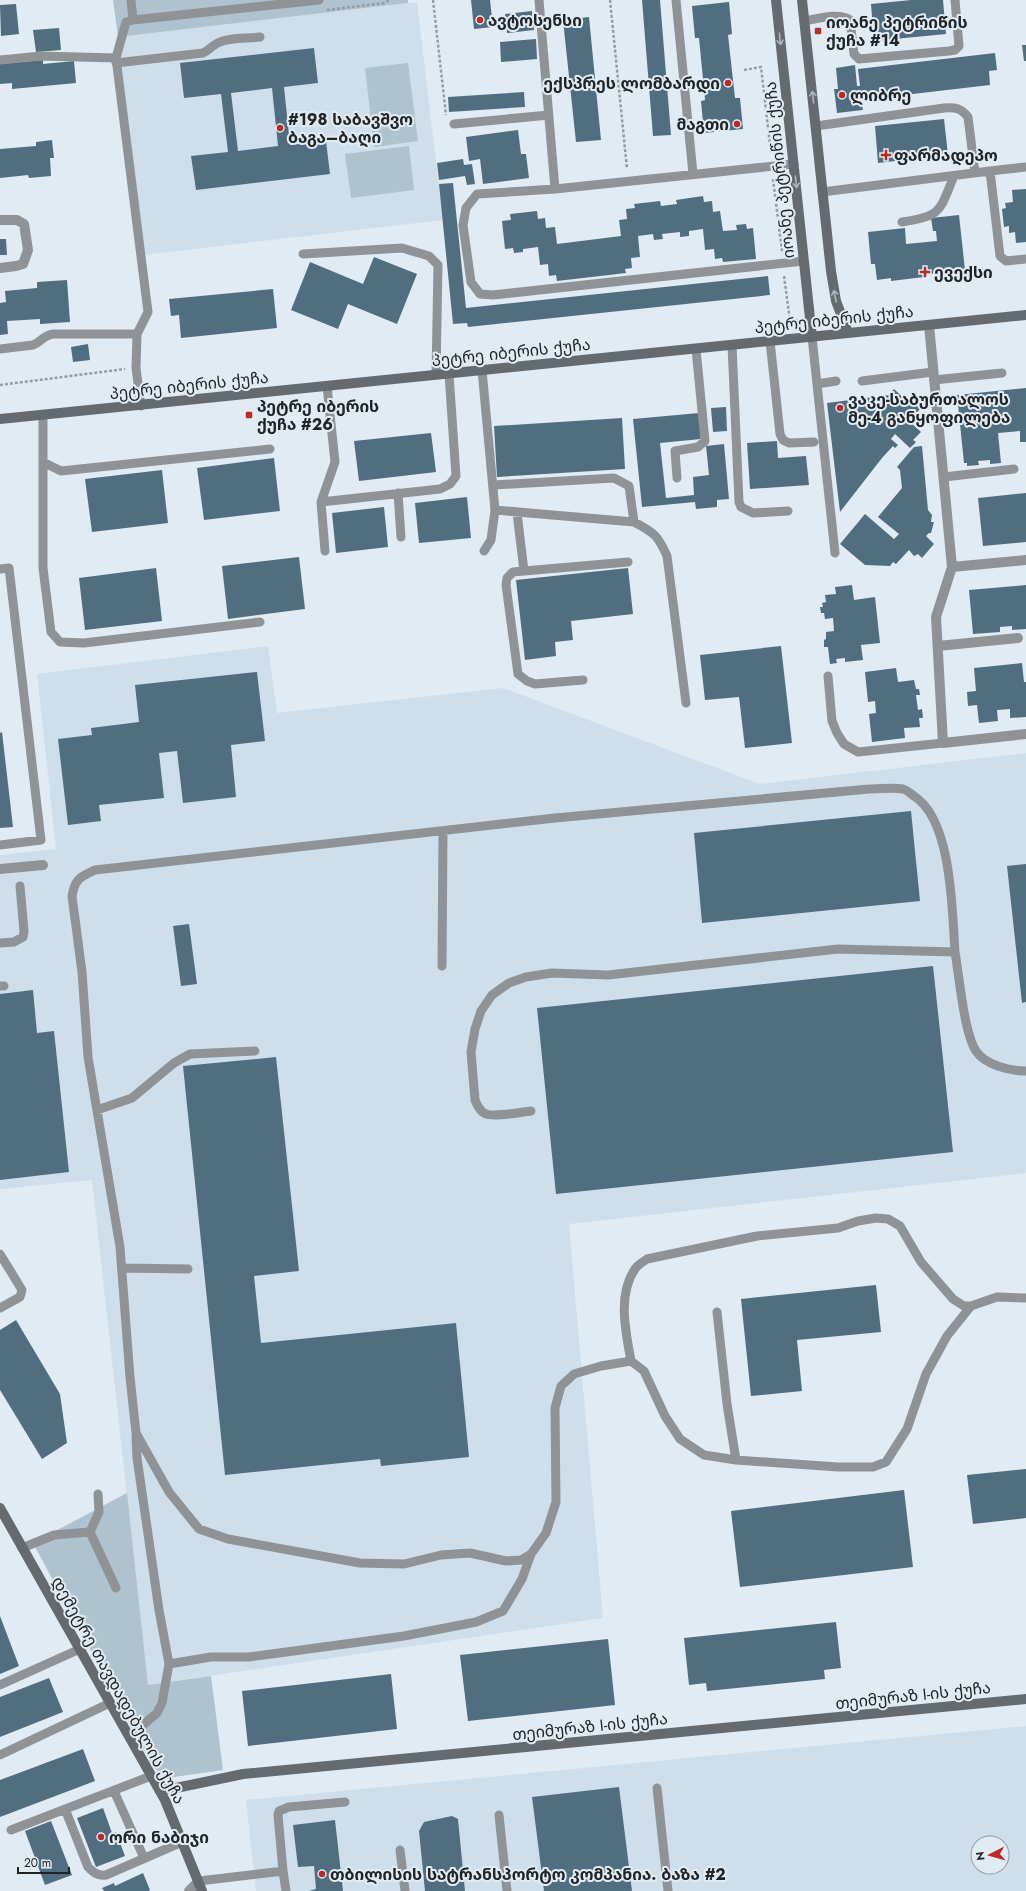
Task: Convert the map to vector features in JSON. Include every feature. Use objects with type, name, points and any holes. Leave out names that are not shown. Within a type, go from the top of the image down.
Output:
[{"type":"street","name":"იოანე პეტრიწის ქუჩა","points":[[776,0],[812,337]]},
{"type":"street","points":[[802,0],[831,271],[836,301],[848,333]]},
{"type":"street","points":[[0,220],[17,220],[24,224],[28,250],[23,264],[0,268]]},
{"type":"street","name":"პეტრე იბერის ქუჩა","points":[[0,419],[141,406],[1026,315]]},
{"type":"street","points":[[929,325],[952,567],[936,617],[943,743],[1026,734]]},
{"type":"street","points":[[952,567],[1026,560]]},
{"type":"street","points":[[938,646],[1018,638]]},
{"type":"street","points":[[0,870],[43,865]]},
{"type":"street","name":"დემეტრე თავდადებულის ქუჩა","points":[[0,1508],[159,1790],[201,1886]]},
{"type":"street","name":"თეიმურაზ I-ის ქუჩა","points":[[159,1790],[176,1788],[243,1774],[1026,1699]]},
{"type":"street","points":[[188,1891],[201,1886]]},
{"type":"lane","points":[[131,0],[133,20]]},
{"type":"lane","points":[[141,406],[136,368],[137,334],[148,312],[116,61],[126,22],[318,0]]},
{"type":"lane","points":[[539,0],[555,189]]},
{"type":"lane","points":[[676,0],[693,174]]},
{"type":"lane","points":[[804,21],[846,17],[850,20],[854,54],[859,59],[949,51],[955,50],[959,46],[955,0]]},
{"type":"lane","points":[[0,60],[42,56],[116,61],[203,53],[208,52],[216,44],[222,42],[260,37]]},
{"type":"lane","points":[[816,126],[944,108],[962,110],[968,117],[975,173]]},
{"type":"lane","points":[[454,124],[549,115]]},
{"type":"lane","points":[[794,164],[555,189],[477,194],[466,208],[463,225],[471,282],[480,294],[493,295],[804,261]]},
{"type":"lane","points":[[822,192],[1026,167]]},
{"type":"lane","points":[[990,172],[1000,256],[1006,261],[1026,259]]},
{"type":"lane","points":[[902,222],[924,219],[940,210],[954,176]]},
{"type":"lane","points":[[304,254],[402,248],[429,256],[438,266],[436,375]]},
{"type":"lane","points":[[0,349],[37,344],[46,335],[53,334],[137,334]]},
{"type":"lane","points":[[812,337],[835,553]]},
{"type":"lane","points":[[770,341],[780,434],[783,440],[789,443],[814,442]]},
{"type":"lane","points":[[732,345],[739,502],[741,507],[753,513],[788,511]]},
{"type":"lane","points":[[677,478],[675,450],[698,447],[705,441],[696,349]]},
{"type":"lane","points":[[482,370],[494,485],[495,510],[491,540],[484,551]]},
{"type":"lane","points":[[862,381],[1002,373]]},
{"type":"lane","points":[[321,502],[440,489],[450,484],[456,476],[448,374]]},
{"type":"lane","points":[[817,384],[836,382]]},
{"type":"lane","points":[[325,551],[321,502],[335,462],[327,386]]},
{"type":"lane","points":[[43,415],[43,568],[52,632],[60,642],[84,643],[260,622]]},
{"type":"lane","points":[[43,462],[61,471],[270,449]]},
{"type":"lane","points":[[944,477],[1014,469]]},
{"type":"lane","points":[[494,485],[614,478],[630,486],[634,522]]},
{"type":"lane","points":[[398,494],[401,537]]},
{"type":"lane","points":[[495,510],[634,522],[647,528],[658,537],[667,556],[686,703]]},
{"type":"lane","points":[[517,513],[524,571]]},
{"type":"lane","points":[[583,680],[535,684],[527,681],[518,674],[506,585],[507,578],[513,572],[628,562]]},
{"type":"lane","points":[[0,570],[9,568],[41,840],[0,845]]},
{"type":"lane","points":[[828,676],[832,721],[844,744],[858,752],[943,743]]},
{"type":"lane","points":[[129,1737],[157,1713],[162,1703],[169,1664],[159,1610],[137,1458],[120,1247],[85,1039],[82,972],[72,896],[74,884],[82,876],[95,870],[706,803],[870,789],[904,789],[921,800],[931,813],[940,832],[950,884],[955,952],[965,1012],[976,1051],[988,1062],[1017,1071],[1026,1071]]},
{"type":"lane","points":[[442,966],[443,832]]},
{"type":"lane","points":[[0,943],[14,942],[23,936],[24,931],[20,886]]},
{"type":"lane","points":[[531,1111],[495,1115],[485,1114],[478,1107],[472,1073],[471,1052],[480,1011],[492,995],[509,983],[526,977],[552,973],[608,975],[838,949],[955,952]]},
{"type":"lane","points":[[97,1110],[132,1098],[174,1063],[190,1054],[255,1051]]},
{"type":"lane","points":[[971,1306],[947,1336],[926,1374],[907,1429],[886,1462],[873,1466],[838,1467],[736,1460],[704,1455],[680,1439],[665,1416],[644,1372],[631,1361],[627,1338],[625,1308],[628,1283],[635,1267],[647,1259],[758,1236],[838,1228],[858,1221],[876,1218],[888,1219],[900,1226],[922,1262],[953,1299],[964,1306],[971,1306],[997,1297],[1026,1298]]},
{"type":"lane","points":[[0,1254],[22,1290],[20,1297],[0,1308]]},
{"type":"lane","points":[[122,1268],[188,1269]]},
{"type":"lane","points":[[717,1312],[736,1460]]},
{"type":"lane","points":[[169,1664],[211,1657],[249,1657],[278,1654],[404,1636],[476,1622],[503,1611],[522,1579],[531,1554],[546,1533],[556,1502],[556,1408],[561,1386],[574,1374],[601,1366],[631,1361]]},
{"type":"lane","points":[[136,1432],[169,1492],[199,1530],[228,1539],[360,1563],[404,1564],[441,1555],[470,1553],[506,1561],[521,1560],[531,1554]]},
{"type":"lane","points":[[98,1494],[99,1512],[90,1532],[116,1588]]},
{"type":"lane","points":[[22,1548],[54,1534],[90,1532]]},
{"type":"lane","points":[[0,1685],[80,1649]]},
{"type":"lane","points":[[0,1755],[110,1703]]},
{"type":"lane","points":[[10,1830],[151,1776]]},
{"type":"lane","points":[[657,1788],[668,1891]]},
{"type":"lane","points":[[114,1791],[144,1858]]},
{"type":"lane","points":[[286,1891],[278,1815],[279,1811],[289,1807],[345,1802]]},
{"type":"lane","points":[[65,1809],[84,1860],[94,1873],[100,1875],[106,1875],[182,1842]]},
{"type":"lane","points":[[499,1815],[506,1891]]},
{"type":"lane","points":[[400,1850],[405,1891]]},
{"type":"lane","points":[[201,1886],[283,1871]]},
{"type":"path","points":[[322,11],[385,3],[389,0]]},
{"type":"path","points":[[433,0],[447,123],[454,124]]},
{"type":"path","points":[[610,0],[626,161]]},
{"type":"path","points":[[744,70],[761,67],[790,321],[810,320]]},
{"type":"path","points":[[0,384],[136,368]]},
{"type":"shaded area","points":[[113,0],[408,0],[408,3],[118,37]]},
{"type":"shaded area","name":"#198 საბავშვო ბაგა–ბაღი","points":[[417,2],[443,220],[143,255],[118,37]]},
{"type":"shaded area","points":[[408,63],[418,141],[374,147],[365,68]]},
{"type":"shaded area","points":[[409,146],[414,190],[351,198],[345,154]]},
{"type":"shaded area","points":[[268,646],[277,713],[503,688],[760,784],[1026,753],[1026,1173],[569,1224],[603,1618],[148,1685],[92,1180],[0,1189],[0,855],[56,849],[37,674]]},
{"type":"shaded area","points":[[127,1493],[148,1685],[211,1676],[223,1770],[167,1778],[153,1767],[33,1543]]},
{"type":"shaded area","points":[[1026,1726],[1026,1891],[256,1891],[246,1800]]},
{"type":"building","points":[[471,0],[490,0],[493,27],[474,29]]},
{"type":"building","points":[[642,0],[660,0],[671,135],[653,136]]},
{"type":"building","points":[[911,0],[943,0],[946,34],[874,41],[871,4]]},
{"type":"building","points":[[729,2],[732,34],[728,35],[735,98],[740,98],[743,129],[704,133],[701,101],[705,100],[699,38],[695,38],[692,6]]},
{"type":"building","points":[[16,4],[19,34],[1,36],[0,5]]},
{"type":"building","points":[[532,11],[534,30],[507,33],[505,14]]},
{"type":"building","points":[[589,17],[601,140],[576,142],[563,20]]},
{"type":"building","points":[[59,28],[61,50],[36,52],[33,30]]},
{"type":"building","points":[[536,39],[537,59],[501,62],[500,42]]},
{"type":"building","points":[[1022,45],[1026,45],[1026,61],[1024,61]]},
{"type":"building","points":[[314,48],[318,83],[284,87],[290,145],[326,141],[330,174],[196,190],[191,156],[228,152],[221,94],[184,98],[180,63]],"holes":[[[272,88],[278,146],[238,151],[231,93]]]},
{"type":"building","points":[[995,53],[997,70],[989,71],[990,85],[861,100],[863,110],[837,113],[834,89],[838,89],[836,68],[855,65],[857,86],[860,86],[858,69]]},
{"type":"building","points":[[43,60],[43,64],[74,61],[76,83],[12,89],[12,83],[0,84],[0,64]]},
{"type":"building","points":[[524,92],[525,107],[449,112],[448,97]]},
{"type":"building","points":[[944,119],[948,155],[878,163],[875,126]]},
{"type":"building","points":[[518,130],[521,154],[526,154],[529,178],[483,184],[480,159],[469,161],[466,137]]},
{"type":"building","points":[[52,140],[54,158],[50,158],[51,176],[29,178],[28,175],[0,178],[0,149],[36,146],[36,142]]},
{"type":"building","points":[[463,159],[464,165],[472,164],[475,184],[467,185],[465,176],[439,180],[437,163]]},
{"type":"building","points":[[453,183],[466,308],[768,276],[770,295],[468,327],[467,323],[453,324],[439,184]]},
{"type":"building","points":[[1026,189],[1026,242],[1016,243],[1015,232],[1009,233],[1009,226],[1004,227],[1002,209],[1006,208],[1005,203],[1013,202],[1012,190]]},
{"type":"building","points":[[703,196],[704,202],[712,201],[713,212],[720,211],[723,231],[737,230],[736,225],[746,224],[747,229],[753,228],[756,259],[723,262],[722,258],[715,259],[714,249],[705,250],[703,229],[689,231],[689,236],[680,237],[680,232],[662,234],[663,239],[654,240],[653,234],[638,236],[640,257],[631,258],[632,268],[625,269],[626,273],[557,281],[556,275],[549,276],[548,264],[540,265],[538,247],[523,249],[523,252],[514,253],[513,248],[505,249],[502,221],[511,220],[510,214],[537,211],[538,219],[545,218],[546,228],[555,227],[557,244],[621,236],[619,220],[627,219],[626,209],[635,208],[634,204],[660,201],[661,206],[677,204],[676,200]]},
{"type":"building","points":[[959,215],[965,270],[923,275],[924,277],[891,281],[891,278],[877,280],[875,264],[871,264],[868,232],[905,228],[906,244],[937,241],[936,231],[933,231],[931,218]]},
{"type":"building","points":[[0,239],[6,239],[7,255],[0,255]]},
{"type":"building","points":[[374,257],[417,274],[397,324],[348,304],[338,329],[291,310],[310,262],[363,284]]},
{"type":"building","points":[[67,280],[70,322],[40,324],[40,319],[7,321],[8,334],[0,335],[0,303],[6,302],[5,291],[37,288],[37,282]]},
{"type":"building","points":[[273,289],[277,328],[181,338],[179,315],[171,316],[169,299]]},
{"type":"building","points":[[88,344],[90,360],[73,362],[71,347]]},
{"type":"building","points":[[1026,388],[1026,442],[1020,442],[1020,431],[998,433],[1001,463],[990,464],[990,460],[978,461],[979,465],[967,466],[967,463],[964,463],[957,395]]},
{"type":"building","points":[[894,389],[912,406],[915,404],[920,409],[909,421],[921,432],[913,440],[916,442],[910,448],[895,434],[891,439],[898,445],[895,448],[893,446],[882,458],[840,512],[827,403],[889,395]]},
{"type":"building","points":[[726,407],[727,431],[713,432],[711,408]]},
{"type":"building","points":[[699,413],[701,439],[660,443],[666,498],[694,495],[693,477],[709,475],[706,446],[724,444],[729,499],[717,500],[717,507],[696,509],[695,502],[642,507],[633,419]]},
{"type":"building","points":[[622,418],[625,469],[497,477],[494,426]]},
{"type":"building","points":[[431,433],[436,472],[359,481],[354,441]]},
{"type":"building","points":[[777,441],[778,458],[806,456],[809,485],[750,489],[747,443]]},
{"type":"building","points":[[922,446],[928,510],[932,515],[931,522],[934,522],[931,533],[926,536],[934,544],[922,558],[918,554],[914,556],[909,550],[896,564],[893,562],[890,566],[865,565],[840,544],[865,514],[894,539],[899,534],[878,517],[902,488],[900,470],[897,467],[914,447]]},
{"type":"building","points":[[274,458],[280,511],[204,520],[197,468]]},
{"type":"building","points":[[162,470],[168,523],[92,532],[85,479]]},
{"type":"building","points":[[1026,493],[1026,542],[983,546],[978,498]]},
{"type":"building","points":[[467,497],[471,538],[419,543],[415,503]]},
{"type":"building","points":[[384,507],[388,547],[336,553],[332,513]]},
{"type":"building","points":[[299,557],[305,609],[228,619],[222,566]]},
{"type":"building","points":[[156,568],[162,621],[85,630],[79,578]]},
{"type":"building","points":[[628,568],[633,614],[571,621],[573,640],[555,642],[556,656],[525,660],[516,580]]},
{"type":"building","points":[[852,585],[854,600],[875,597],[880,643],[861,645],[863,660],[845,662],[845,658],[836,659],[837,663],[830,664],[828,647],[824,647],[824,640],[826,639],[826,632],[834,631],[833,618],[825,619],[824,613],[821,613],[820,607],[823,607],[822,603],[826,602],[825,595],[836,594],[835,587]]},
{"type":"building","points":[[1026,585],[1026,629],[1012,630],[1012,626],[1000,627],[1000,632],[973,634],[969,590]]},
{"type":"building","points":[[781,646],[792,743],[745,748],[739,697],[705,700],[700,655]]},
{"type":"building","points":[[1022,663],[1024,682],[1026,682],[1026,717],[1010,718],[1010,709],[997,710],[998,721],[979,723],[977,705],[968,706],[967,692],[976,691],[974,668]]},
{"type":"building","points":[[896,668],[898,682],[914,680],[916,689],[919,689],[920,695],[916,695],[918,710],[922,709],[923,718],[919,718],[920,727],[904,728],[905,738],[872,742],[869,714],[876,713],[875,701],[868,702],[865,672]]},
{"type":"building","points":[[257,672],[265,741],[231,745],[236,797],[183,803],[177,751],[159,753],[164,798],[99,805],[101,821],[68,825],[58,739],[92,735],[91,728],[139,722],[135,685]]},
{"type":"building","points":[[2,732],[13,827],[0,828],[0,733]]},
{"type":"building","points":[[911,811],[920,901],[702,923],[694,833]]},
{"type":"building","points":[[1026,864],[1026,1002],[1022,1003],[1007,866]]},
{"type":"building","points":[[189,924],[197,984],[181,986],[173,926]]},
{"type":"building","points":[[933,966],[953,1152],[556,1194],[537,1008]]},
{"type":"building","points":[[33,990],[37,1033],[54,1031],[69,1172],[0,1180],[0,994]]},
{"type":"building","points":[[276,1057],[299,1271],[254,1276],[261,1343],[456,1323],[469,1457],[381,1466],[380,1459],[225,1475],[183,1066]]},
{"type":"building","points":[[876,1285],[881,1332],[797,1340],[802,1391],[751,1396],[741,1299]]},
{"type":"building","points":[[16,1320],[60,1394],[67,1443],[42,1459],[0,1390],[0,1330]]},
{"type":"building","points":[[1026,1469],[1026,1518],[973,1524],[967,1475]]},
{"type":"building","points":[[904,1490],[913,1567],[740,1587],[731,1511]]},
{"type":"building","points":[[0,1616],[19,1666],[0,1674]]},
{"type":"building","points":[[836,1622],[841,1668],[824,1670],[825,1679],[707,1691],[706,1683],[689,1685],[684,1638]]},
{"type":"building","points":[[608,1639],[615,1705],[468,1721],[460,1655]]},
{"type":"building","points":[[391,1674],[397,1729],[248,1746],[242,1691]]},
{"type":"building","points":[[49,1678],[63,1712],[0,1737],[0,1697]]},
{"type":"building","points":[[83,1749],[95,1781],[0,1817],[0,1780]]},
{"type":"building","points":[[619,1787],[632,1891],[544,1891],[532,1797]]},
{"type":"building","points":[[103,1808],[112,1833],[116,1832],[125,1856],[96,1867],[77,1818]]},
{"type":"building","points":[[452,1816],[458,1819],[465,1891],[425,1891],[419,1831],[424,1822]]},
{"type":"building","points":[[335,1820],[343,1891],[309,1891],[316,1889],[314,1866],[298,1867],[293,1825]]},
{"type":"building","points":[[51,1821],[72,1875],[45,1885],[25,1831]]},
{"type":"building","points":[[143,1873],[150,1890],[149,1891],[104,1891],[102,1888],[114,1883],[115,1886]]},
{"type":"place","name":"ავტოსენსი","points":[[480,20]]},
{"type":"place","name":"იოანე პეტრიწის ქუჩა #14","points":[[818,31]]},
{"type":"place","name":"ექსპრეს ლომბარდი","points":[[728,83]]},
{"type":"place","name":"ლიბრე","points":[[842,95]]},
{"type":"place","name":"მაგთი","points":[[737,124]]},
{"type":"place","name":"#198 საბავშვო ბაგა–ბაღი","points":[[280,128]]},
{"type":"place","name":"ფარმადეპო","points":[[886,155]]},
{"type":"place","name":"ევექსი","points":[[925,272]]},
{"type":"place","name":"ვაკე-საბურთალოს მე-4 განყოფილება","points":[[840,408]]},
{"type":"place","name":"პეტრე იბერის ქუჩა #26","points":[[249,415]]},
{"type":"place","name":"ორი ნაბიჯი","points":[[101,1837]]},
{"type":"place","name":"თბილისის სატრანსპორტო კომპანია. ბაზა #2","points":[[322,1874]]}]
